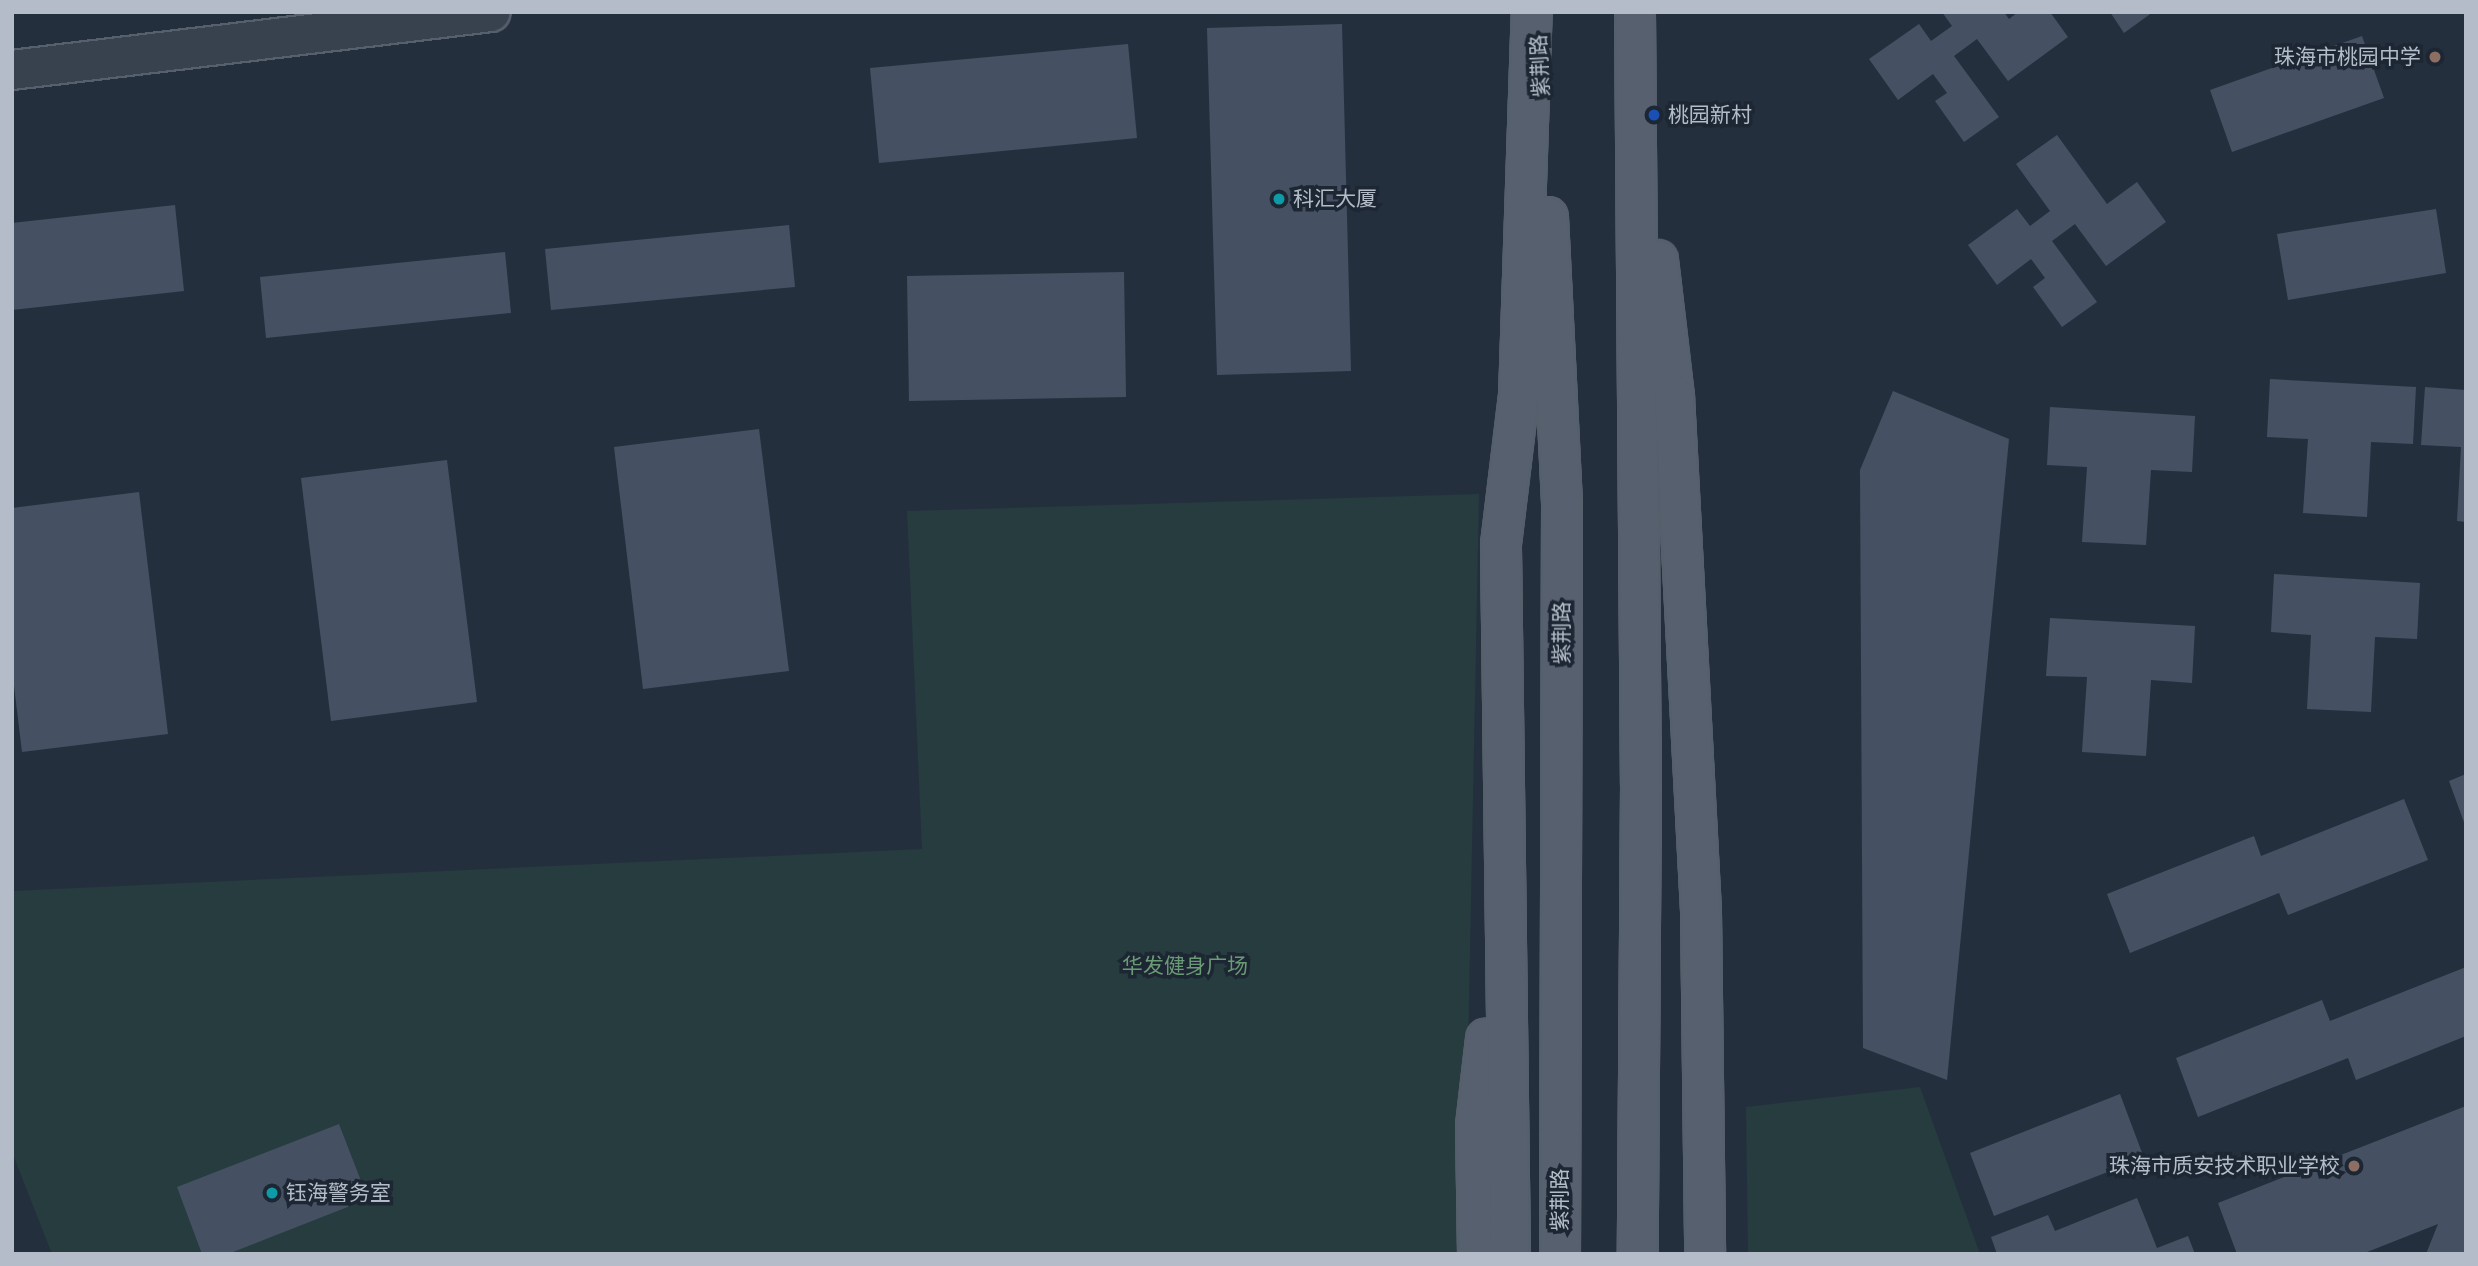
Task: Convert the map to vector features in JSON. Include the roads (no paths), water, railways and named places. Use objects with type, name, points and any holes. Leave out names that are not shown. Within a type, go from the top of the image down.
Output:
[{"type":"main road","points":[[1510,1254],[1501,544],[1519,396],[1532,12]]},
{"type":"main road","name":"紫荆路","points":[[1538,12],[1562,505],[1560,1254]]},
{"type":"main road","points":[[1635,12],[1641,772],[1638,1254]]},
{"type":"main road","points":[[1635,59],[1674,396],[1701,912],[1704,1254]]},
{"type":"main road","points":[[1692,732],[1728,970],[1730,1254]]},
{"type":"main road","points":[[1478,1254],[1476,1125],[1504,884]]},
{"type":"street","points":[[12,70],[491,12]]},
{"type":"street","points":[[1635,59],[1645,12]]},
{"type":"place","name":"珠海市桃园中学","points":[[2435,57]]},
{"type":"place","name":"桃园新村","points":[[1654,115]]},
{"type":"place","name":"科汇大厦","points":[[1279,199]]},
{"type":"place","name":"珠海市质安技术职业学校","points":[[2354,1166]]},
{"type":"place","name":"钰海警务室","points":[[272,1193]]},
{"type":"park label","name":"华发健身广场","points":[[1185,966]]}]
